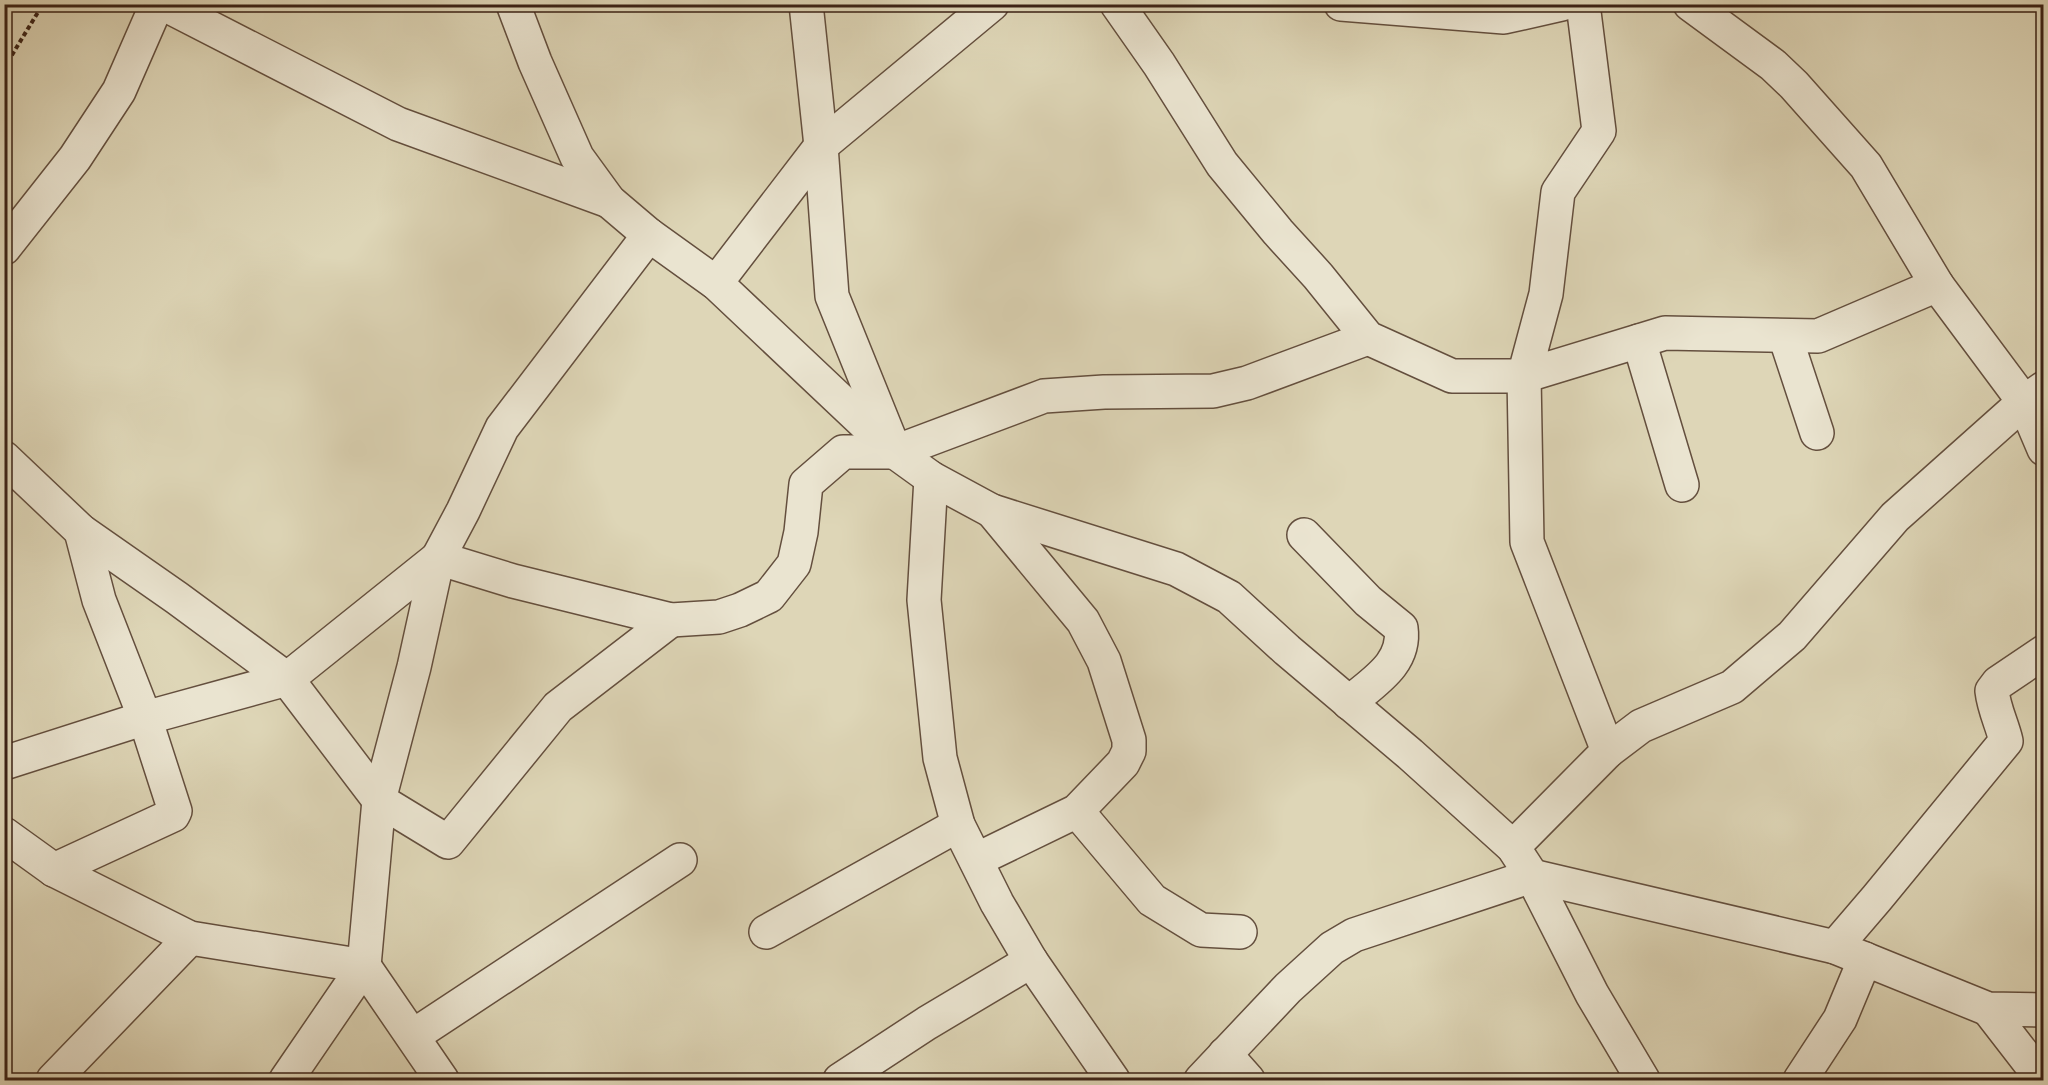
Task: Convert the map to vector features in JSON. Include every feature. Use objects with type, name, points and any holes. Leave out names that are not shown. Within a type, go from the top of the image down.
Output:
[{"type":"street","points":[[4,248],[75,158],[119,91],[158,4]]},
{"type":"street","points":[[164,4],[398,124],[609,201]]},
{"type":"street","points":[[513,4],[534,62],[577,157],[609,201],[649,235],[716,283],[895,452],[931,478],[992,512],[1176,569],[1228,597],[1514,847],[1532,876],[1592,994],[1643,1080]]},
{"type":"street","points":[[806,4],[821,146],[832,296],[895,452]]},
{"type":"street","points":[[716,283],[821,146],[992,4]]},
{"type":"street","points":[[1117,4],[1159,64],[1222,164],[1368,338],[1452,376],[1524,376],[1665,333],[1818,336],[1937,285]]},
{"type":"street","points":[[1341,4],[1504,17],[1562,4]]},
{"type":"street","points":[[1583,4],[1599,131],[1558,192],[1546,294],[1524,376],[1527,542],[1608,751]]},
{"type":"street","points":[[1690,4],[1773,66],[1794,85],[1866,166],[1937,285],[2034,395],[2043,449]]},
{"type":"street","points":[[286,1080],[364,966],[380,800],[414,667],[438,558],[502,428],[649,235]]},
{"type":"street","points":[[1785,336],[1817,433]]},
{"type":"street","points":[[438,558],[513,581],[671,620],[719,617],[769,596],[794,564],[801,532],[806,484],[843,452],[895,452],[1044,396],[1227,389],[1368,338]]},
{"type":"street","points":[[1639,341],[1682,485]]},
{"type":"street","points":[[1514,847],[1608,751],[1641,726],[1732,687],[1792,636],[1895,517],[2034,395]]},
{"type":"street","points":[[4,458],[81,531],[287,679],[380,800],[448,842],[558,707],[671,620]]},
{"type":"street","points":[[931,478],[924,600],[940,758],[958,825],[997,903],[1031,961],[1113,1080]]},
{"type":"street","points":[[976,860],[1077,811],[1123,763],[1129,750],[1129,740],[1104,661],[1083,621],[992,512]]},
{"type":"street","points":[[54,870],[173,815],[175,808],[145,718],[99,600],[81,531]]},
{"type":"street","points":[[1304,535],[1368,601],[1401,628],[1403,641],[1393,665],[1349,703]]},
{"type":"street","points":[[4,763],[145,718],[287,679],[438,558]]},
{"type":"street","points":[[1834,947],[2006,741],[1992,692],[1998,683],[2043,652]]},
{"type":"street","points":[[1077,811],[1152,900],[1201,930],[1240,932]]},
{"type":"street","points":[[766,932],[958,825]]},
{"type":"street","points":[[4,834],[54,870],[190,938],[364,966],[442,1080]]},
{"type":"street","points":[[413,1036],[680,860]]},
{"type":"street","points":[[1201,1080],[1288,988],[1342,941],[1532,876],[1834,947],[1988,1009],[2043,1010]]},
{"type":"street","points":[[53,1080],[190,938]]},
{"type":"street","points":[[1800,1080],[1840,1019],[1865,958]]},
{"type":"street","points":[[840,1080],[927,1023],[1031,961]]},
{"type":"street","points":[[1988,1009],[2043,1080]]},
{"type":"street","points":[[1225,1054],[1248,1080]]},
{"type":"path","points":[[4,68],[43,4]]}]
